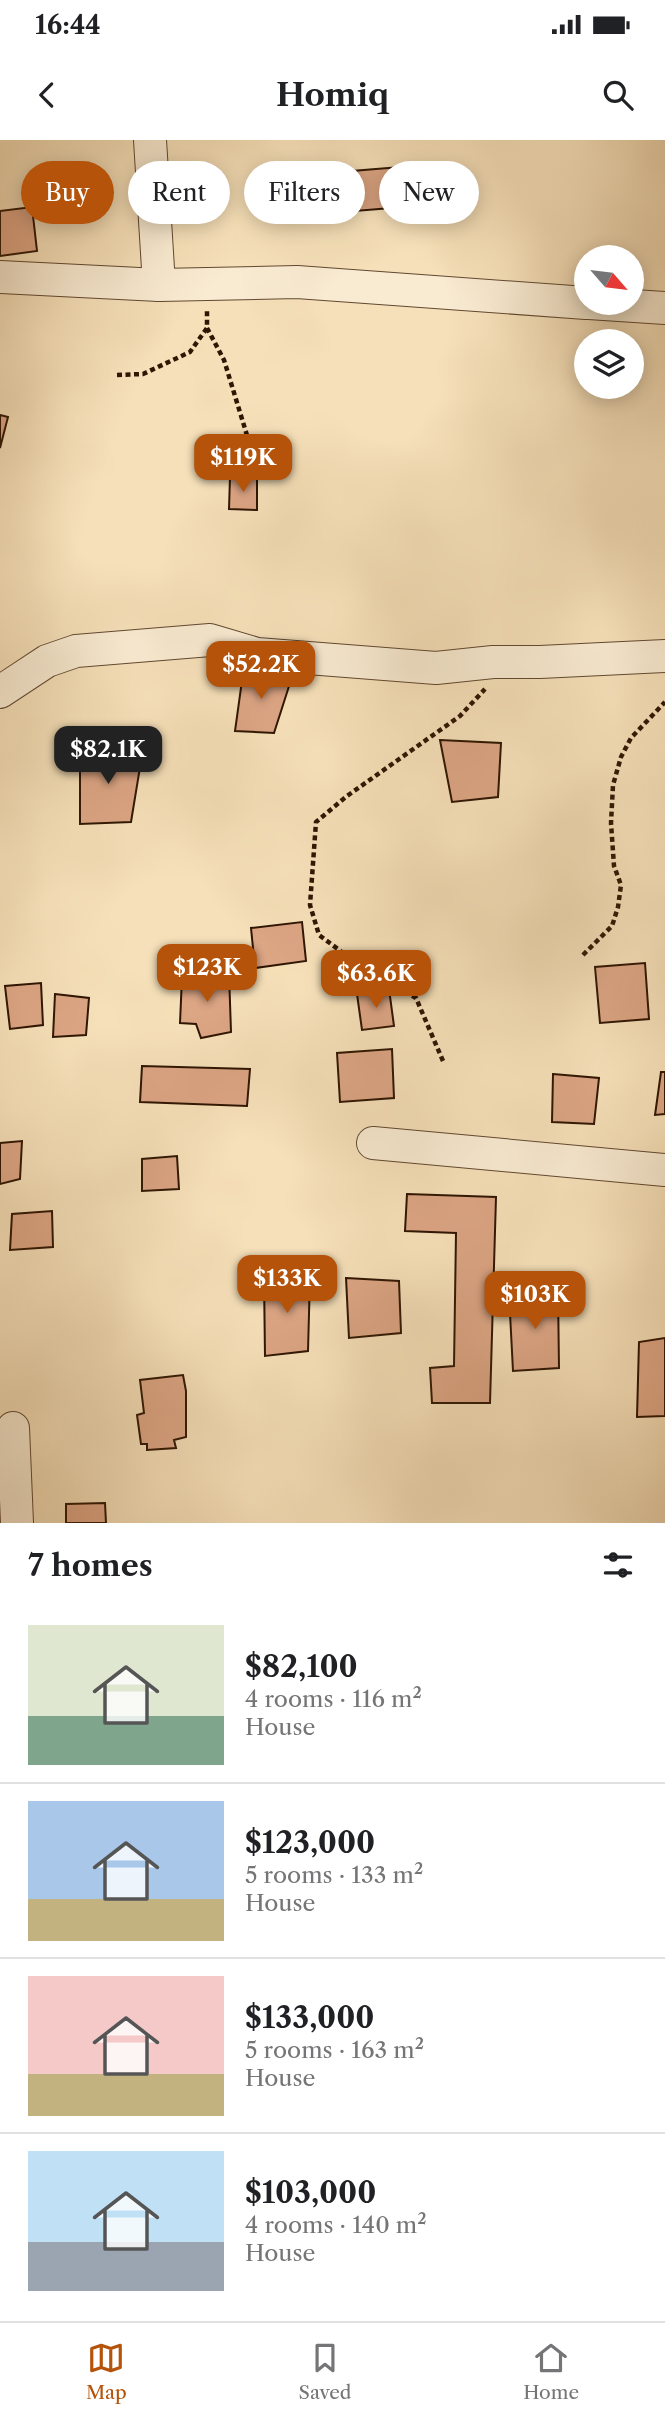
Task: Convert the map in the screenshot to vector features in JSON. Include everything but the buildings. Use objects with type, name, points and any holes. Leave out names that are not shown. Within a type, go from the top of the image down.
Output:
[{"type":"street","points":[[150,140],[159,285]]},
{"type":"street","points":[[0,277],[159,285],[297,282],[574,302]]},
{"type":"street","points":[[644,307],[665,308]]},
{"type":"street","points":[[0,692],[47,661],[76,652],[210,640],[257,654],[436,668],[493,662],[665,656]]},
{"type":"street","points":[[373,1143],[665,1170]]},
{"type":"street","points":[[13,1428],[17,1523]]},
{"type":"path","points":[[206,283],[207,328],[224,360],[253,455]]},
{"type":"path","points":[[117,374],[143,374],[190,352],[207,328]]},
{"type":"path","points":[[443,1061],[416,998],[354,961],[319,935],[310,905],[316,822],[347,796],[460,716],[484,693],[493,662]]},
{"type":"path","points":[[583,955],[611,926],[618,907],[621,885],[614,866],[611,823],[613,785],[621,757],[631,738],[665,702]]}]
